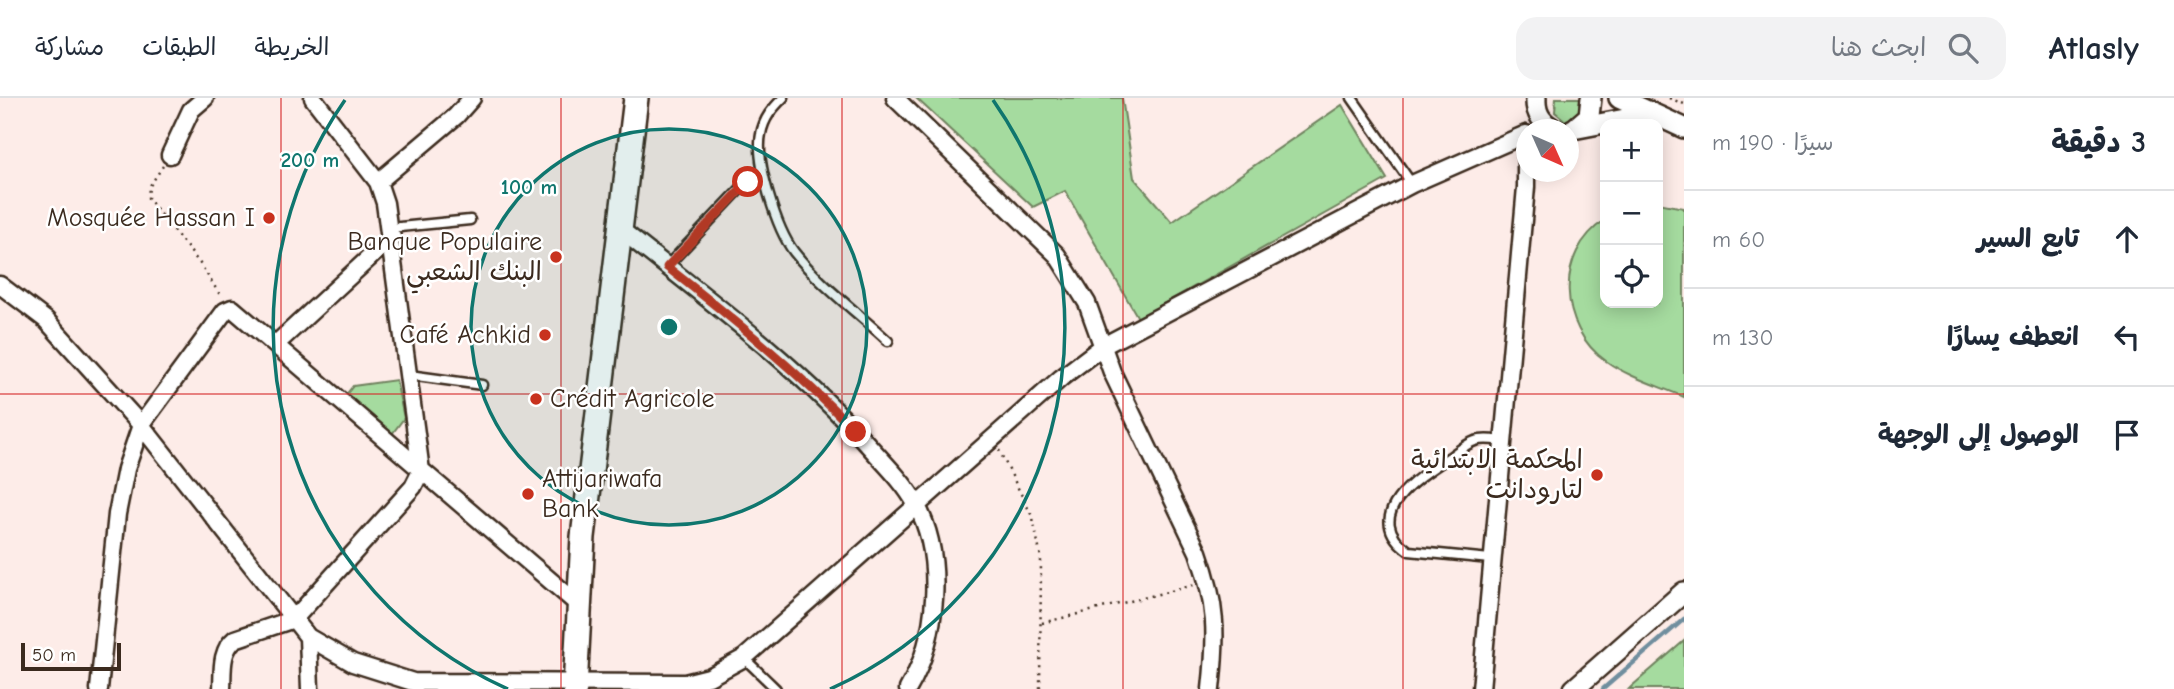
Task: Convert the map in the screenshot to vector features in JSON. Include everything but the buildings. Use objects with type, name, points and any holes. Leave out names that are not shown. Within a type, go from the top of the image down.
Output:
[{"type":"main road","points":[[575,686],[583,537],[636,98]]},
{"type":"street","points":[[170,155],[191,110],[205,98]]},
{"type":"street","points":[[222,689],[224,652],[228,644],[235,639],[294,619],[413,487],[421,471],[391,232],[378,182],[313,98]]},
{"type":"street","points":[[378,182],[456,116],[472,98]]},
{"type":"street","points":[[895,98],[1057,255],[1087,303],[1111,372],[1198,552],[1209,581],[1215,608],[1211,689]]},
{"type":"street","points":[[1536,98],[1538,115],[1543,119]]},
{"type":"street","points":[[1579,120],[1589,116],[1591,98]]},
{"type":"street","points":[[1619,98],[1684,128]]},
{"type":"street","points":[[1579,124],[1651,114]]},
{"type":"street","points":[[0,285],[46,320],[141,425],[308,637],[353,663],[413,685],[575,686],[685,683],[709,677],[744,658],[1061,378],[1103,346],[1412,184],[1516,138]]},
{"type":"street","points":[[1480,689],[1526,182]]},
{"type":"street","points":[[620,229],[749,331],[806,380],[881,458],[917,505],[932,565],[933,605],[928,642],[908,689]]},
{"type":"street","points":[[275,345],[391,232]]},
{"type":"street","points":[[99,689],[121,491],[141,425],[225,311],[232,308],[580,606]]},
{"type":"street","points":[[1574,689],[1684,592]]},
{"type":"street","points":[[308,637],[310,689]]},
{"type":"lane","points":[[783,98],[769,112],[760,138],[764,178],[793,250],[888,341]]},
{"type":"lane","points":[[1352,98],[1412,184]]},
{"type":"lane","points":[[667,267],[743,186],[764,178]]},
{"type":"lane","points":[[391,232],[470,220]]},
{"type":"lane","points":[[410,375],[482,385]]},
{"type":"lane","points":[[1490,559],[1409,551],[1398,544],[1391,529],[1391,509],[1418,478],[1475,441],[1503,441]]},
{"type":"lane","points":[[744,658],[776,689]]},
{"type":"path","points":[[1669,98],[1684,104]]},
{"type":"path","points":[[170,155],[149,187],[148,198],[232,308]]},
{"type":"path","points":[[992,439],[1018,483],[1033,518],[1041,558],[1040,689]]},
{"type":"path","points":[[1041,623],[1209,581]]},
{"type":"green space","points":[[916,98],[1122,98],[1134,178],[1172,222],[1342,105],[1387,179],[1138,318],[1065,191],[1033,207]]},
{"type":"green space","points":[[1556,98],[1586,98],[1588,105],[1572,119],[1563,119],[1555,112]]},
{"type":"green space","points":[[1663,204],[1684,208],[1684,397],[1624,372],[1606,361],[1590,347],[1579,330],[1572,311],[1569,290],[1577,251],[1588,234],[1600,224],[1600,308],[1663,308]]},
{"type":"green space","points":[[396,380],[404,418],[389,438],[345,396],[353,386]]},
{"type":"green space","points":[[1684,641],[1684,689],[1629,689],[1632,686]]},
{"type":"waterway","points":[[1603,689],[1684,619]]},
{"type":"place","name":"Mosquée Hassan I","points":[[269,218]]},
{"type":"place","name":"Banque Populaire البنك الشعبي","points":[[556,257]]},
{"type":"place","name":"Café Achkid","points":[[545,335]]},
{"type":"place","name":"Crédit Agricole","points":[[536,399]]},
{"type":"place","name":"المحكمة الابتدائية لتارودانت","points":[[1597,475]]},
{"type":"place","name":"Attijariwafa Bank","points":[[528,494]]},
{"type":"route","points":[[748,182],[667,267],[806,380],[856,432]]}]
